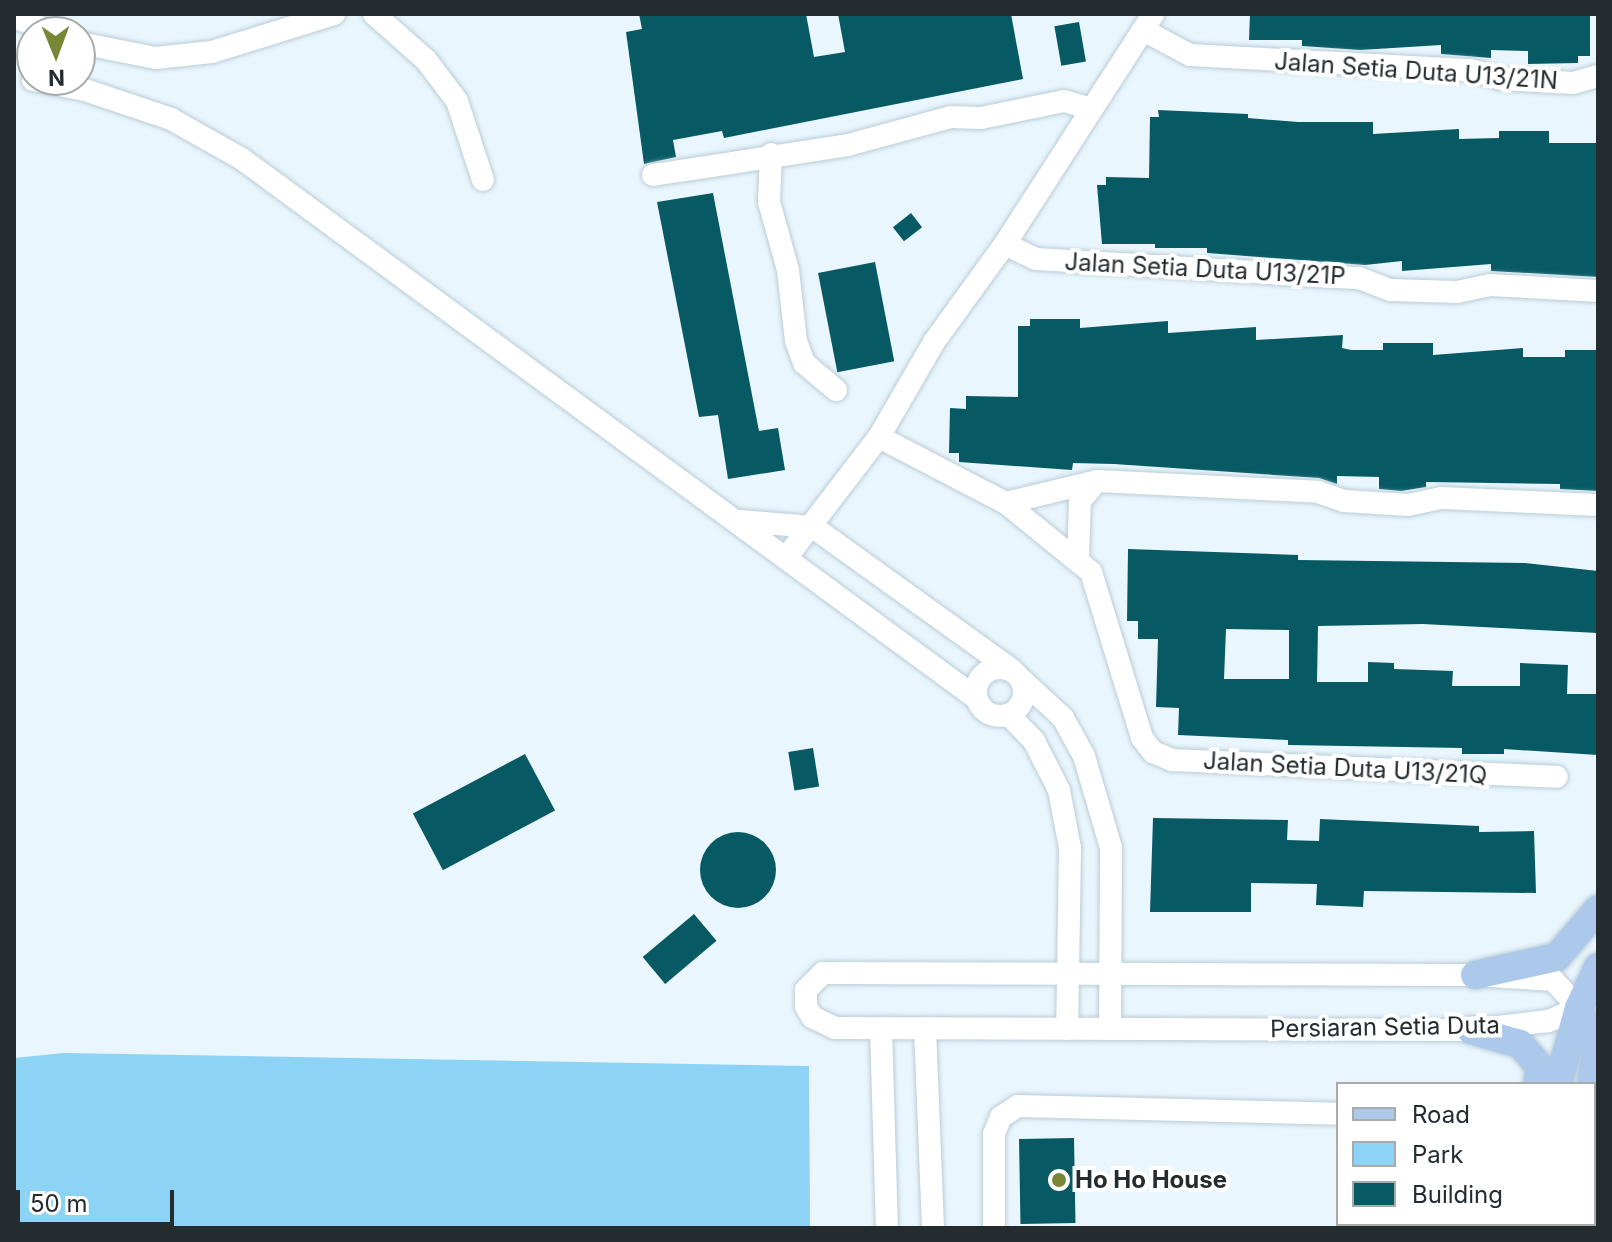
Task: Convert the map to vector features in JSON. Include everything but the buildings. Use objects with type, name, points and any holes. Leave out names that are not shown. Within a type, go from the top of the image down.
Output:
[{"type":"main road","points":[[1475,975],[1557,957],[1598,909]]},
{"type":"main road","points":[[1559,1082],[1598,967]]},
{"type":"main road","points":[[1588,1002],[1596,1055],[1591,1082]]},
{"type":"main road","points":[[1471,1030],[1520,1044],[1540,1067],[1537,1082]]},
{"type":"street","points":[[96,46],[156,58],[212,52],[334,14]]},
{"type":"street","points":[[374,14],[426,60],[457,101],[483,180]]},
{"type":"street","points":[[786,558],[813,527],[879,437],[934,342],[1005,244],[1148,22]]},
{"type":"street","name":"Jalan Setia Duta U13/21N","points":[[1148,22],[1190,55],[1471,70],[1503,79],[1559,82],[1598,76]]},
{"type":"street","points":[[96,94],[171,119],[242,159],[740,521],[786,558],[942,668],[995,716],[1009,715],[1025,694],[1017,675],[998,667],[985,673],[977,684],[976,698]]},
{"type":"street","points":[[653,175],[771,154],[848,145],[951,117],[981,118],[1064,101],[1092,109]]},
{"type":"street","points":[[771,154],[769,202],[788,270],[796,341],[804,363],[836,390]]},
{"type":"street","name":"Jalan Setia Duta U13/21P","points":[[1005,244],[1036,259],[1359,278],[1391,290],[1457,292],[1490,285],[1598,291]]},
{"type":"street","points":[[879,437],[1006,503],[1078,560]]},
{"type":"street","points":[[1006,503],[1097,481],[1318,492],[1344,501],[1408,505],[1442,498],[1598,505]]},
{"type":"street","points":[[1078,560],[1080,501],[1097,481]]},
{"type":"street","points":[[740,521],[813,527],[1017,675],[1063,718],[1084,756],[1111,848],[1110,1029]]},
{"type":"street","name":"Jalan Setia Duta U13/21Q","points":[[1078,560],[1091,572],[1142,738],[1153,752],[1172,760],[1557,777]]},
{"type":"street","points":[[1009,715],[1034,741],[1059,790],[1070,848],[1067,1029]]},
{"type":"street","name":"Persiaran Setia Duta","points":[[823,973],[1475,975],[1553,980],[1588,1002],[1548,1021],[1471,1030],[881,1028],[822,1024],[806,1006],[806,990],[823,973]]},
{"type":"street","points":[[881,1028],[887,1228]]},
{"type":"street","points":[[925,1028],[933,1228]]},
{"type":"street","points":[[994,1228],[994,1134],[1001,1117],[1018,1106],[1336,1114]]},
{"type":"green space","points":[[64,1053],[809,1066],[810,1228],[14,1228],[14,1058]]},
{"type":"place","name":"Ho Ho House","points":[[1059,1180]]}]
